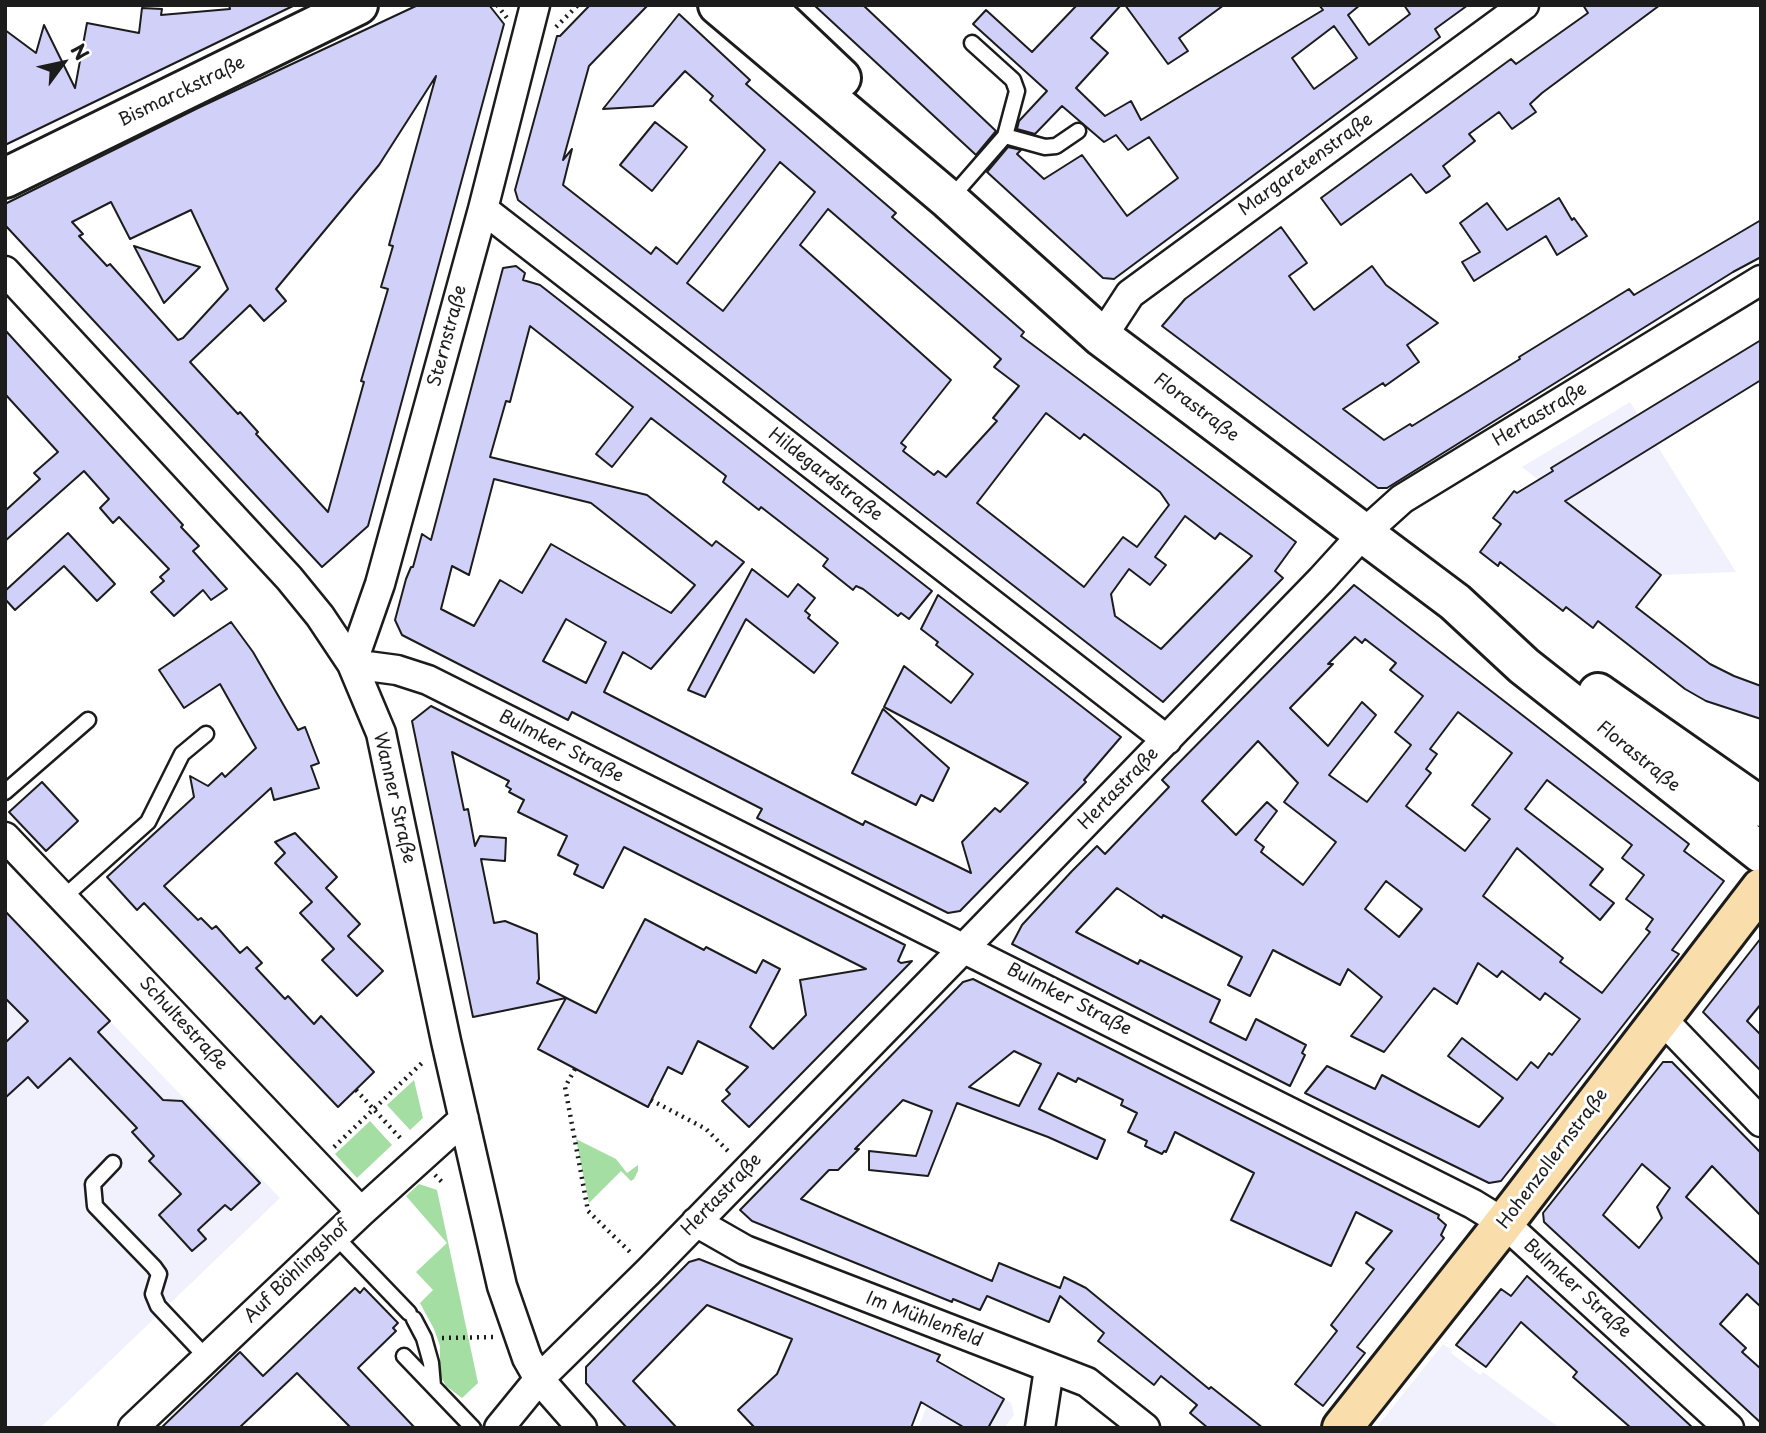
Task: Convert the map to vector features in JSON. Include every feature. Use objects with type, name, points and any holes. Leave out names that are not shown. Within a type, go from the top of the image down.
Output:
[{"type":"main road","name":"Bismarckstraße","points":[[5,178],[358,5]]},
{"type":"main road","name":"Florastraße","points":[[718,5],[949,200],[1102,337],[1362,535],[1455,602],[1524,666],[1761,853]]},
{"type":"main road","name":"Florastraße","points":[[764,5],[864,101],[949,200]]},
{"type":"main road","name":"Florastraße","points":[[1455,602],[1511,631],[1662,740],[1761,807]]},
{"type":"main road","name":"Hohenzollernstraße","points":[[1342,1428],[1504,1223],[1761,888]]},
{"type":"street","name":"Sternstraße","points":[[352,664],[380,584],[483,209],[535,5]]},
{"type":"street","name":"Margaretenstraße","points":[[1102,337],[1130,293],[1524,5]]},
{"type":"street","name":"Hildegardstraße","points":[[483,209],[1167,740]]},
{"type":"street","name":"Wanner Straße","points":[[5,271],[289,578],[320,616],[352,664],[381,733],[446,1041],[502,1286],[517,1335],[539,1379],[582,1428]]},
{"type":"street","name":"Hertastraße","points":[[499,1428],[539,1379],[1167,740],[1362,535],[1402,499],[1761,280]]},
{"type":"street","name":"Bulmker Straße","points":[[352,664],[397,670],[428,680],[1473,1204],[1504,1223],[1730,1428]]},
{"type":"street","name":"Schultestraße","points":[[5,837],[360,1212]]},
{"type":"street","points":[[1660,1017],[1761,1122]]},
{"type":"street","name":"Auf Böhlingshof","points":[[133,1428],[360,1212],[464,1119]]},
{"type":"street","name":"Im Mühlenfeld","points":[[696,1222],[745,1250],[1087,1382],[1145,1428]]},
{"type":"street","points":[[1040,1428],[1049,1369]]},
{"type":"lane","points":[[949,200],[1005,136],[1017,91],[1013,80],[972,43]]},
{"type":"lane","points":[[1005,136],[1045,147],[1056,146],[1078,131]]},
{"type":"lane","points":[[5,792],[88,720]]},
{"type":"lane","points":[[64,897],[148,822],[182,754],[206,734]]},
{"type":"lane","points":[[113,1163],[93,1184],[95,1206],[154,1267],[159,1274],[153,1294],[158,1306],[207,1358]]},
{"type":"lane","points":[[335,1236],[412,1316],[424,1338],[431,1363],[433,1386]]},
{"type":"lane","points":[[404,1356],[472,1428]]},
{"type":"path","points":[[315,1164],[446,1041]]},
{"type":"path","points":[[575,1069],[565,1087],[588,1211],[629,1251]]},
{"type":"path","points":[[356,1090],[443,1183]]},
{"type":"path","points":[[651,1100],[706,1129],[747,1170]]},
{"type":"path","points":[[424,1338],[517,1335]]},
{"type":"shaded area","points":[[1630,402],[1736,572],[1661,575],[1522,467]]},
{"type":"shaded area","points":[[5,912],[280,1198],[40,1428],[5,1428]]},
{"type":"shaded area","points":[[1443,1344],[1480,1375],[1483,1372],[1560,1428],[1376,1428]]},
{"type":"shaded area","points":[[937,1361],[1011,1403],[1014,1415],[1004,1428],[918,1428],[927,1406],[921,1402]]},
{"type":"green space","points":[[414,1080],[423,1118],[410,1130],[387,1105]]},
{"type":"green space","points":[[370,1121],[392,1145],[357,1178],[335,1154]]},
{"type":"green space","points":[[576,1139],[616,1159],[627,1173],[638,1165],[634,1179],[631,1181],[621,1171],[589,1203]]},
{"type":"green space","points":[[419,1184],[437,1190],[478,1383],[462,1398],[446,1386],[440,1375],[440,1346],[420,1303],[433,1290],[416,1272],[447,1243],[406,1196]]},
{"type":"building","points":[[229,5],[295,5],[5,145],[5,30],[36,53],[44,25],[75,88],[87,23],[139,33],[142,8],[162,9],[161,15],[230,9]]},
{"type":"building","points":[[418,5],[489,5],[504,24],[368,526],[322,567],[5,225],[5,204],[198,108]],"holes":[[[436,76],[389,245],[393,246],[381,287],[388,289],[361,381],[364,382],[328,512],[256,434],[258,432],[240,412],[238,414],[190,362],[250,305],[264,321],[286,301],[276,289],[379,165]],[[111,202],[130,239],[191,210],[228,289],[183,338],[178,340],[110,264],[107,266],[79,236],[83,234],[72,222]]]},
{"type":"building","points":[[590,5],[648,5],[589,66],[563,160],[572,149],[563,185],[651,254],[656,247],[677,264],[765,150],[710,100],[713,96],[685,71],[653,106],[603,109],[679,14],[750,80],[746,84],[896,213],[892,217],[1024,332],[1021,336],[1296,542],[1275,571],[1283,578],[1163,702],[518,200],[515,190],[557,36]],"holes":[[[780,162],[815,192],[723,311],[687,283]],[[828,209],[1001,359],[994,367],[1019,386],[993,418],[997,421],[946,477],[938,471],[934,475],[903,451],[906,447],[901,443],[951,380],[800,245]],[[1046,413],[1080,439],[1084,434],[1160,492],[1169,505],[1137,547],[1123,537],[1084,587],[977,503]],[[1185,516],[1215,539],[1220,533],[1252,556],[1161,649],[1115,616],[1111,594],[1129,569],[1150,585],[1166,565],[1155,557]]]},
{"type":"building","points":[[814,5],[863,5],[996,131],[976,155]]},
{"type":"building","points":[[1077,5],[1121,5],[1091,38],[1108,53],[1076,88],[1105,116],[1131,101],[1141,120],[1323,10],[1319,5],[1360,5],[1348,15],[1369,45],[1410,14],[1404,5],[1468,5],[1435,29],[1440,37],[1114,279],[1103,278],[987,172],[1008,147],[1021,150],[1017,154],[1044,179],[1082,155],[1127,216],[1178,178],[1149,137],[1128,150],[1116,135],[1104,142],[1062,106],[1035,134],[1017,129],[1019,121],[1047,91],[973,24],[986,10],[1032,52]],"holes":[[[1334,26],[1357,58],[1314,89],[1292,58]]]},
{"type":"building","points":[[1125,5],[1224,5],[1179,38],[1188,51],[1168,64]]},
{"type":"building","points":[[1583,5],[1660,5],[1542,93],[1530,104],[1536,112],[1512,129],[1499,112],[1469,134],[1475,141],[1443,166],[1450,176],[1430,191],[1426,193],[1411,174],[1341,225],[1321,198],[1511,59],[1516,64],[1588,13]]},
{"type":"building","points":[[655,122],[687,147],[652,191],[620,165]]},
{"type":"building","points":[[1559,198],[1572,220],[1574,218],[1587,236],[1557,255],[1546,236],[1474,281],[1462,262],[1480,252],[1460,223],[1487,203],[1507,230]]},
{"type":"building","points":[[1761,220],[1761,257],[1387,488],[1378,488],[1162,326],[1185,299],[1281,227],[1307,263],[1289,276],[1314,310],[1372,266],[1386,285],[1438,323],[1407,345],[1419,362],[1385,386],[1383,383],[1343,409],[1384,440],[1410,424],[1412,426],[1629,289],[1634,295]]},
{"type":"building","points":[[134,246],[180,261],[200,267],[164,303]]},
{"type":"building","points":[[516,266],[525,273],[523,280],[540,285],[932,591],[909,619],[901,613],[898,616],[863,589],[856,586],[853,590],[823,566],[828,559],[761,507],[759,510],[723,482],[726,476],[651,418],[612,467],[596,454],[633,407],[530,326],[510,402],[506,401],[490,457],[647,495],[712,546],[716,541],[744,562],[651,669],[623,652],[604,692],[863,825],[865,821],[971,873],[962,842],[995,808],[1000,812],[1028,783],[884,707],[904,666],[951,703],[973,674],[936,645],[938,642],[921,629],[938,595],[1121,737],[1084,780],[1086,782],[960,911],[948,913],[757,818],[762,809],[572,712],[568,720],[402,635],[395,620],[406,579],[413,567],[422,534],[431,540],[503,268]],"holes":[[[494,479],[591,503],[695,585],[671,613],[551,544],[522,593],[500,580],[474,626],[441,609],[452,566],[469,575]],[[566,619],[606,642],[586,683],[543,661]]]},
{"type":"building","points":[[5,330],[183,525],[181,527],[199,546],[193,551],[227,589],[211,600],[203,590],[174,616],[151,592],[164,581],[160,577],[169,569],[119,517],[113,523],[100,508],[109,499],[84,471],[5,541],[5,511],[40,479],[34,473],[58,452],[5,394]]},
{"type":"building","points":[[1761,340],[1761,380],[1565,501],[1661,575],[1636,607],[1710,664],[1761,686],[1761,719],[1706,701],[1685,689],[1598,621],[1593,628],[1566,607],[1563,611],[1500,562],[1498,566],[1480,552],[1501,524],[1493,518],[1514,491],[1517,493],[1553,471],[1551,468]]},
{"type":"building","points":[[68,533],[115,584],[97,601],[64,566],[15,610],[5,599],[5,591]]},
{"type":"building","points":[[752,569],[788,597],[798,584],[815,598],[805,611],[810,615],[808,618],[838,643],[814,673],[746,619],[705,697],[688,690]]},
{"type":"building","points":[[1354,585],[1689,844],[1684,851],[1724,881],[1672,950],[1679,954],[1501,1181],[1489,1183],[1305,1093],[1327,1066],[1375,1089],[1382,1075],[1479,1127],[1503,1098],[1448,1056],[1462,1038],[1517,1080],[1531,1062],[1538,1068],[1549,1053],[1552,1055],[1580,1019],[1545,993],[1540,1000],[1502,971],[1497,977],[1478,963],[1457,1004],[1434,988],[1384,1052],[1351,1036],[1382,997],[1348,969],[1340,985],[1273,950],[1250,996],[1228,985],[1242,957],[1163,915],[1162,918],[1117,888],[1076,932],[1138,964],[1140,960],[1220,1000],[1210,1022],[1246,1040],[1256,1019],[1306,1045],[1302,1053],[1305,1055],[1290,1086],[1012,944],[1022,925],[1097,846],[1105,854],[1169,787],[1162,780]],"holes":[[[1355,637],[1362,643],[1365,639],[1396,663],[1390,670],[1423,696],[1395,732],[1411,745],[1367,802],[1329,775],[1376,715],[1362,702],[1328,746],[1290,708],[1333,664],[1328,664]],[[1458,712],[1512,753],[1472,805],[1490,819],[1465,851],[1406,806],[1431,773],[1426,769],[1437,754],[1430,749]],[[1258,741],[1298,783],[1284,802],[1336,842],[1303,885],[1261,852],[1264,847],[1255,840],[1277,811],[1267,802],[1236,835],[1202,801]],[[1547,780],[1632,845],[1622,858],[1644,875],[1626,899],[1653,919],[1646,929],[1650,932],[1602,993],[1560,962],[1563,958],[1483,896],[1517,848],[1600,920],[1614,903],[1590,885],[1603,869],[1525,809]],[[1386,881],[1422,909],[1399,937],[1365,909]]]},
{"type":"building","points":[[231,622],[253,652],[298,730],[305,727],[319,763],[311,766],[319,788],[274,800],[271,788],[164,886],[198,920],[201,918],[212,929],[216,926],[240,953],[247,947],[262,963],[256,968],[285,999],[288,996],[314,1024],[321,1016],[374,1072],[338,1107],[144,903],[137,910],[107,877],[194,797],[190,776],[208,786],[222,773],[225,777],[256,748],[220,684],[184,708],[159,670]]},
{"type":"building","points":[[431,706],[905,945],[898,961],[912,961],[749,1127],[722,1101],[730,1094],[726,1090],[748,1067],[698,1041],[682,1074],[668,1067],[648,1107],[538,1049],[566,998],[473,1017],[412,721]],"holes":[[[452,752],[509,781],[506,786],[511,789],[509,792],[524,800],[518,812],[567,836],[558,855],[578,865],[574,874],[603,888],[624,847],[866,969],[800,980],[806,1015],[773,1049],[750,1027],[780,969],[763,960],[756,973],[645,919],[596,1013],[537,983],[537,934],[505,921],[494,923],[481,859],[505,861],[506,838],[480,836],[475,846],[468,809],[464,810]]]},
{"type":"building","points":[[883,709],[949,768],[933,801],[921,795],[916,805],[852,773]]},
{"type":"building","points":[[42,782],[78,821],[46,851],[9,812]]},
{"type":"building","points":[[295,833],[337,877],[326,888],[360,924],[348,936],[383,971],[357,996],[322,960],[334,949],[300,913],[312,902],[275,863],[285,853],[275,842]]},
{"type":"building","points":[[5,911],[110,1021],[98,1032],[163,1100],[182,1101],[260,1183],[231,1210],[225,1205],[198,1230],[206,1239],[192,1251],[159,1215],[181,1194],[149,1161],[154,1156],[132,1132],[137,1128],[70,1058],[38,1088],[28,1077],[5,1098],[5,1043],[28,1021],[5,998]]},
{"type":"building","points":[[1761,938],[1761,1004],[1747,1021],[1761,1035],[1761,1071],[1703,1012]]},
{"type":"building","points":[[973,979],[1439,1215],[1438,1218],[1446,1225],[1441,1235],[1444,1238],[1357,1347],[1365,1353],[1323,1406],[1295,1384],[1337,1331],[1331,1325],[1374,1269],[1366,1263],[1392,1231],[1356,1212],[1331,1266],[1231,1220],[1254,1173],[1175,1132],[1166,1152],[1162,1154],[1145,1146],[1147,1141],[1128,1132],[1137,1113],[1121,1105],[1123,1100],[1078,1078],[1076,1082],[1058,1073],[1039,1109],[1105,1140],[1097,1159],[1048,1137],[957,1103],[928,1176],[869,1170],[869,1151],[916,1156],[932,1111],[903,1100],[838,1170],[829,1170],[801,1199],[992,1281],[999,1263],[1060,1288],[1064,1277],[1086,1288],[1209,1389],[1211,1387],[1263,1428],[1208,1428],[1190,1413],[1197,1405],[1161,1376],[1154,1385],[1098,1341],[1104,1333],[1060,1296],[1049,1322],[987,1296],[980,1310],[953,1299],[952,1302],[752,1221],[740,1210],[963,982]],"holes":[[[1014,1051],[1041,1064],[1019,1106],[969,1087]]]},
{"type":"building","points":[[1663,1062],[1672,1062],[1761,1153],[1761,1216],[1712,1166],[1686,1197],[1761,1266],[1761,1307],[1747,1294],[1720,1324],[1746,1348],[1742,1352],[1761,1369],[1761,1423],[1544,1222],[1543,1213]],"holes":[[[1642,1164],[1670,1188],[1657,1207],[1662,1218],[1639,1248],[1603,1215]]]},
{"type":"building","points":[[699,1259],[940,1355],[937,1361],[1004,1399],[988,1428],[965,1428],[921,1402],[911,1428],[755,1428],[738,1410],[777,1374],[792,1339],[707,1305],[633,1381],[677,1428],[627,1428],[586,1383],[586,1367],[689,1262]]},
{"type":"building","points":[[1527,1276],[1693,1428],[1631,1428],[1573,1377],[1577,1372],[1521,1322],[1486,1367],[1456,1345],[1501,1289],[1511,1296]]},
{"type":"building","points":[[355,1288],[360,1293],[364,1288],[398,1323],[393,1328],[396,1331],[358,1368],[415,1428],[351,1428],[297,1373],[239,1428],[161,1428],[240,1352],[263,1376]]}]
